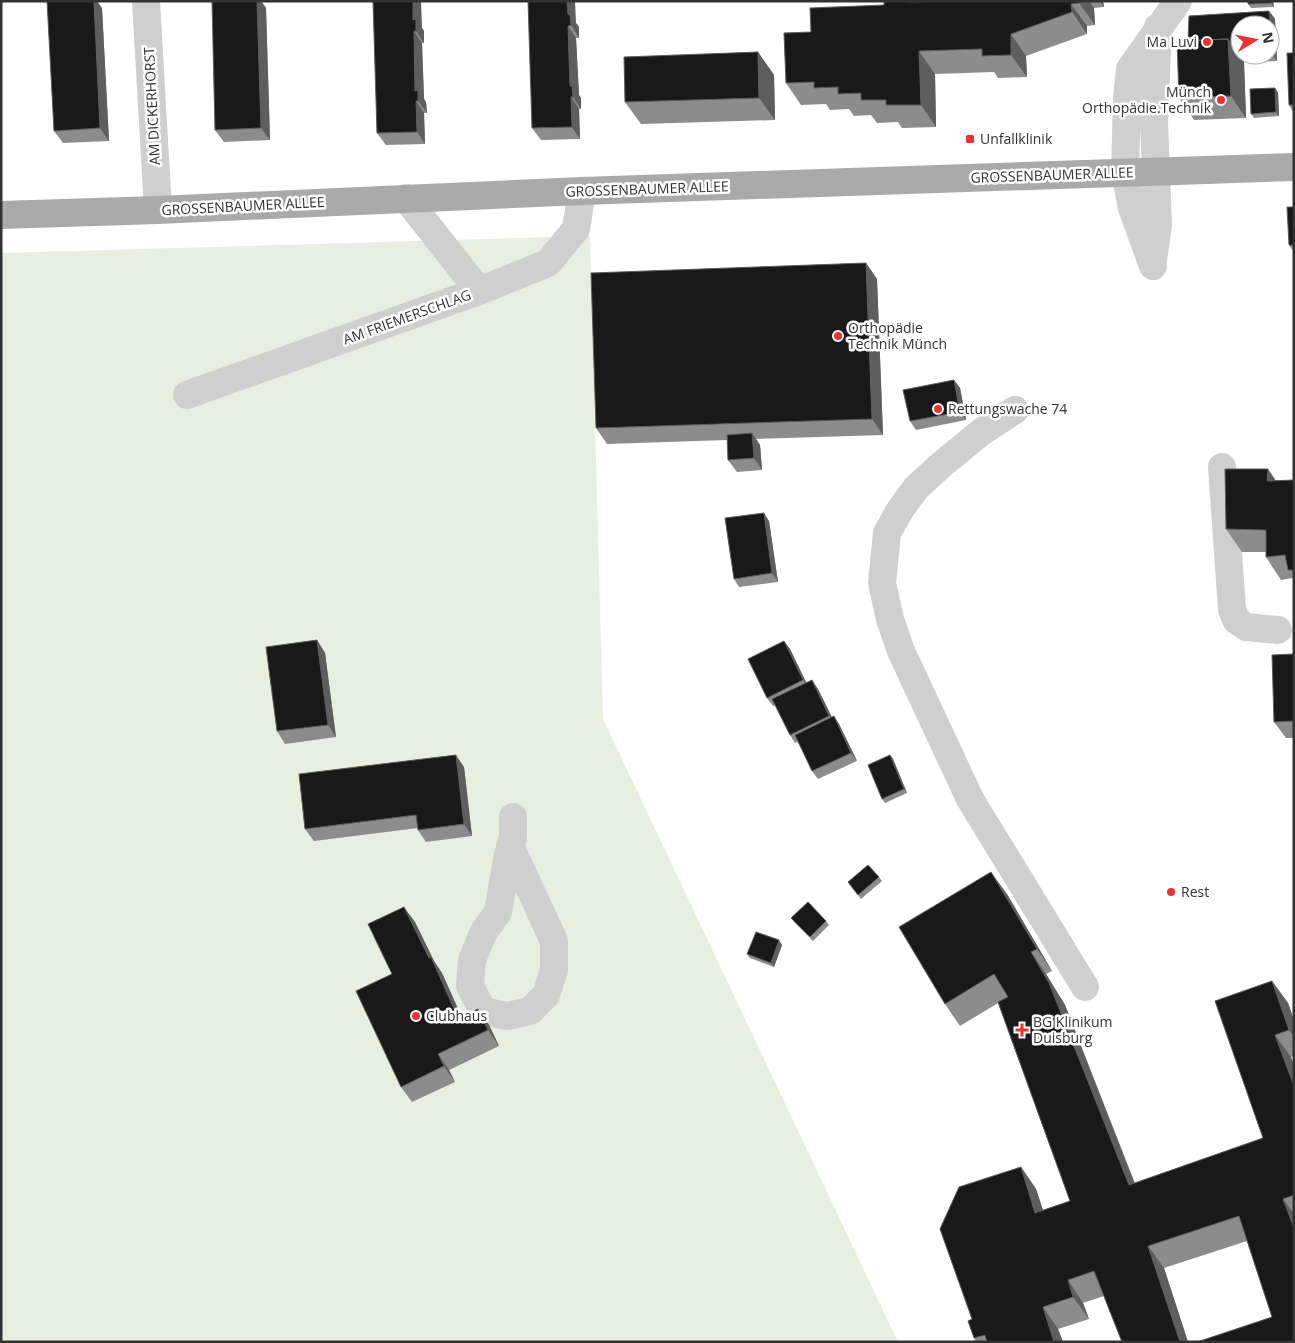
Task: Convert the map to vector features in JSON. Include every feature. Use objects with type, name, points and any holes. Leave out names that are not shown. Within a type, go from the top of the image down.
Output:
[{"type":"main road","name":"GROSSENBAUMER ALLEE","points":[[1,215],[582,191],[1294,167]]},
{"type":"street","name":"AM DICKERHORST","points":[[146,1],[158,210]]},
{"type":"street","points":[[1158,27],[1154,121],[1158,225],[1153,266],[1132,208],[1125,172],[1125,123],[1130,69],[1158,27],[1178,1]]},
{"type":"street","name":"AM FRIEMERSCHLAG","points":[[186,395],[479,292],[548,263],[576,229],[582,191]]},
{"type":"street","points":[[406,198],[479,292]]},
{"type":"street","points":[[1015,410],[980,433],[916,488],[886,533],[882,583],[890,619],[901,650],[970,799],[1085,987]]},
{"type":"street","points":[[1222,467],[1232,609],[1234,615],[1236,620],[1246,627],[1278,630]]},
{"type":"street","points":[[510,846],[554,941],[554,970],[546,994],[530,1011],[507,1016],[483,1011],[470,986],[472,960],[483,933],[498,912],[510,846],[513,837],[513,818]]},
{"type":"green space","points":[[590,236],[603,719],[898,1342],[1,1342],[1,253]]},
{"type":"building","points":[[47,1],[94,1],[100,128],[54,131]]},
{"type":"building","points":[[212,1],[257,1],[261,128],[215,130]]},
{"type":"building","points":[[373,1],[413,1],[413,20],[416,19],[416,31],[414,31],[415,91],[418,90],[418,101],[416,101],[417,132],[377,133]]},
{"type":"building","points":[[528,1],[567,1],[571,25],[568,26],[570,86],[572,86],[573,97],[571,97],[572,127],[532,128]]},
{"type":"building","points":[[884,1],[1079,1],[1079,3],[1071,4],[1072,12],[1011,34],[1011,55],[982,56],[982,49],[919,51],[921,105],[886,105],[886,100],[861,100],[861,93],[838,94],[838,87],[814,88],[814,82],[786,83],[784,33],[811,32],[810,8],[884,5]]},
{"type":"building","points":[[1248,1],[1271,1],[1271,3],[1248,4]]},
{"type":"building","points":[[1269,11],[1269,15],[1230,15],[1230,42],[1228,39],[1188,41],[1189,16]]},
{"type":"building","points":[[1228,39],[1231,96],[1179,98],[1177,41]]},
{"type":"building","points":[[758,52],[759,98],[625,102],[624,57]]},
{"type":"building","points":[[1287,53],[1294,53],[1294,105],[1289,105]]},
{"type":"building","points":[[1275,88],[1276,112],[1251,114],[1250,89]]},
{"type":"building","points":[[1287,207],[1294,207],[1294,245],[1289,245]]},
{"type":"building","points":[[866,263],[872,419],[596,428],[591,273]]},
{"type":"building","name":"Rettungswache 74","points":[[954,380],[960,412],[910,421],[903,390]]},
{"type":"building","points":[[752,433],[754,458],[728,460],[727,435]]},
{"type":"building","points":[[1225,469],[1268,469],[1267,481],[1294,480],[1294,570],[1288,570],[1285,555],[1266,557],[1266,530],[1226,529]]},
{"type":"building","points":[[764,513],[772,573],[734,579],[725,518]]},
{"type":"building","points":[[317,640],[328,725],[277,731],[266,647]]},
{"type":"building","points":[[784,641],[803,680],[767,698],[748,659]]},
{"type":"building","points":[[1294,654],[1294,721],[1274,722],[1272,655]]},
{"type":"building","points":[[812,680],[829,716],[790,735],[772,699]]},
{"type":"building","points":[[834,716],[851,753],[812,771],[795,735]]},
{"type":"building","points":[[456,755],[464,824],[418,830],[416,815],[305,829],[299,774]]},
{"type":"building","points":[[890,755],[904,789],[882,799],[868,765]]},
{"type":"building","points":[[868,865],[879,877],[858,895],[848,882]]},
{"type":"building","points":[[991,872],[1037,949],[1031,952],[1049,983],[1129,1185],[1263,1138],[1215,1001],[1272,981],[1289,1030],[1275,1035],[1294,1086],[1294,1195],[1283,1199],[1294,1228],[1294,1342],[1197,1342],[1272,1317],[1239,1216],[1148,1246],[1180,1342],[1122,1342],[1094,1271],[1068,1280],[1073,1297],[1043,1307],[1054,1342],[987,1342],[985,1335],[974,1338],[968,1321],[972,1319],[940,1229],[959,1187],[1021,1167],[1035,1213],[1070,1201],[998,1002],[1008,997],[994,974],[945,1004],[899,927]]},
{"type":"building","points":[[808,902],[826,921],[810,937],[791,918]]},
{"type":"building","name":"Clubhaus","points":[[404,907],[429,958],[431,957],[458,1018],[478,1009],[488,1030],[438,1054],[444,1066],[401,1087],[356,991],[392,974],[368,924]]},
{"type":"building","points":[[756,932],[779,940],[771,963],[747,954]]},
{"type":"place","name":"Ma Luvi","points":[[1207,42]]},
{"type":"place","name":"Münch Orthopädie.Technik","points":[[1221,100]]},
{"type":"place","name":"Unfallklinik","points":[[970,139]]},
{"type":"place","name":"Orthopädie Technik Münch","points":[[838,336]]},
{"type":"place","name":"Rettungswache 74","points":[[938,409]]},
{"type":"place","name":"Rest","points":[[1171,892]]},
{"type":"place","name":"Clubhaus","points":[[416,1016]]},
{"type":"place","name":"BG Klinikum Duisburg","points":[[1022,1030]]}]
